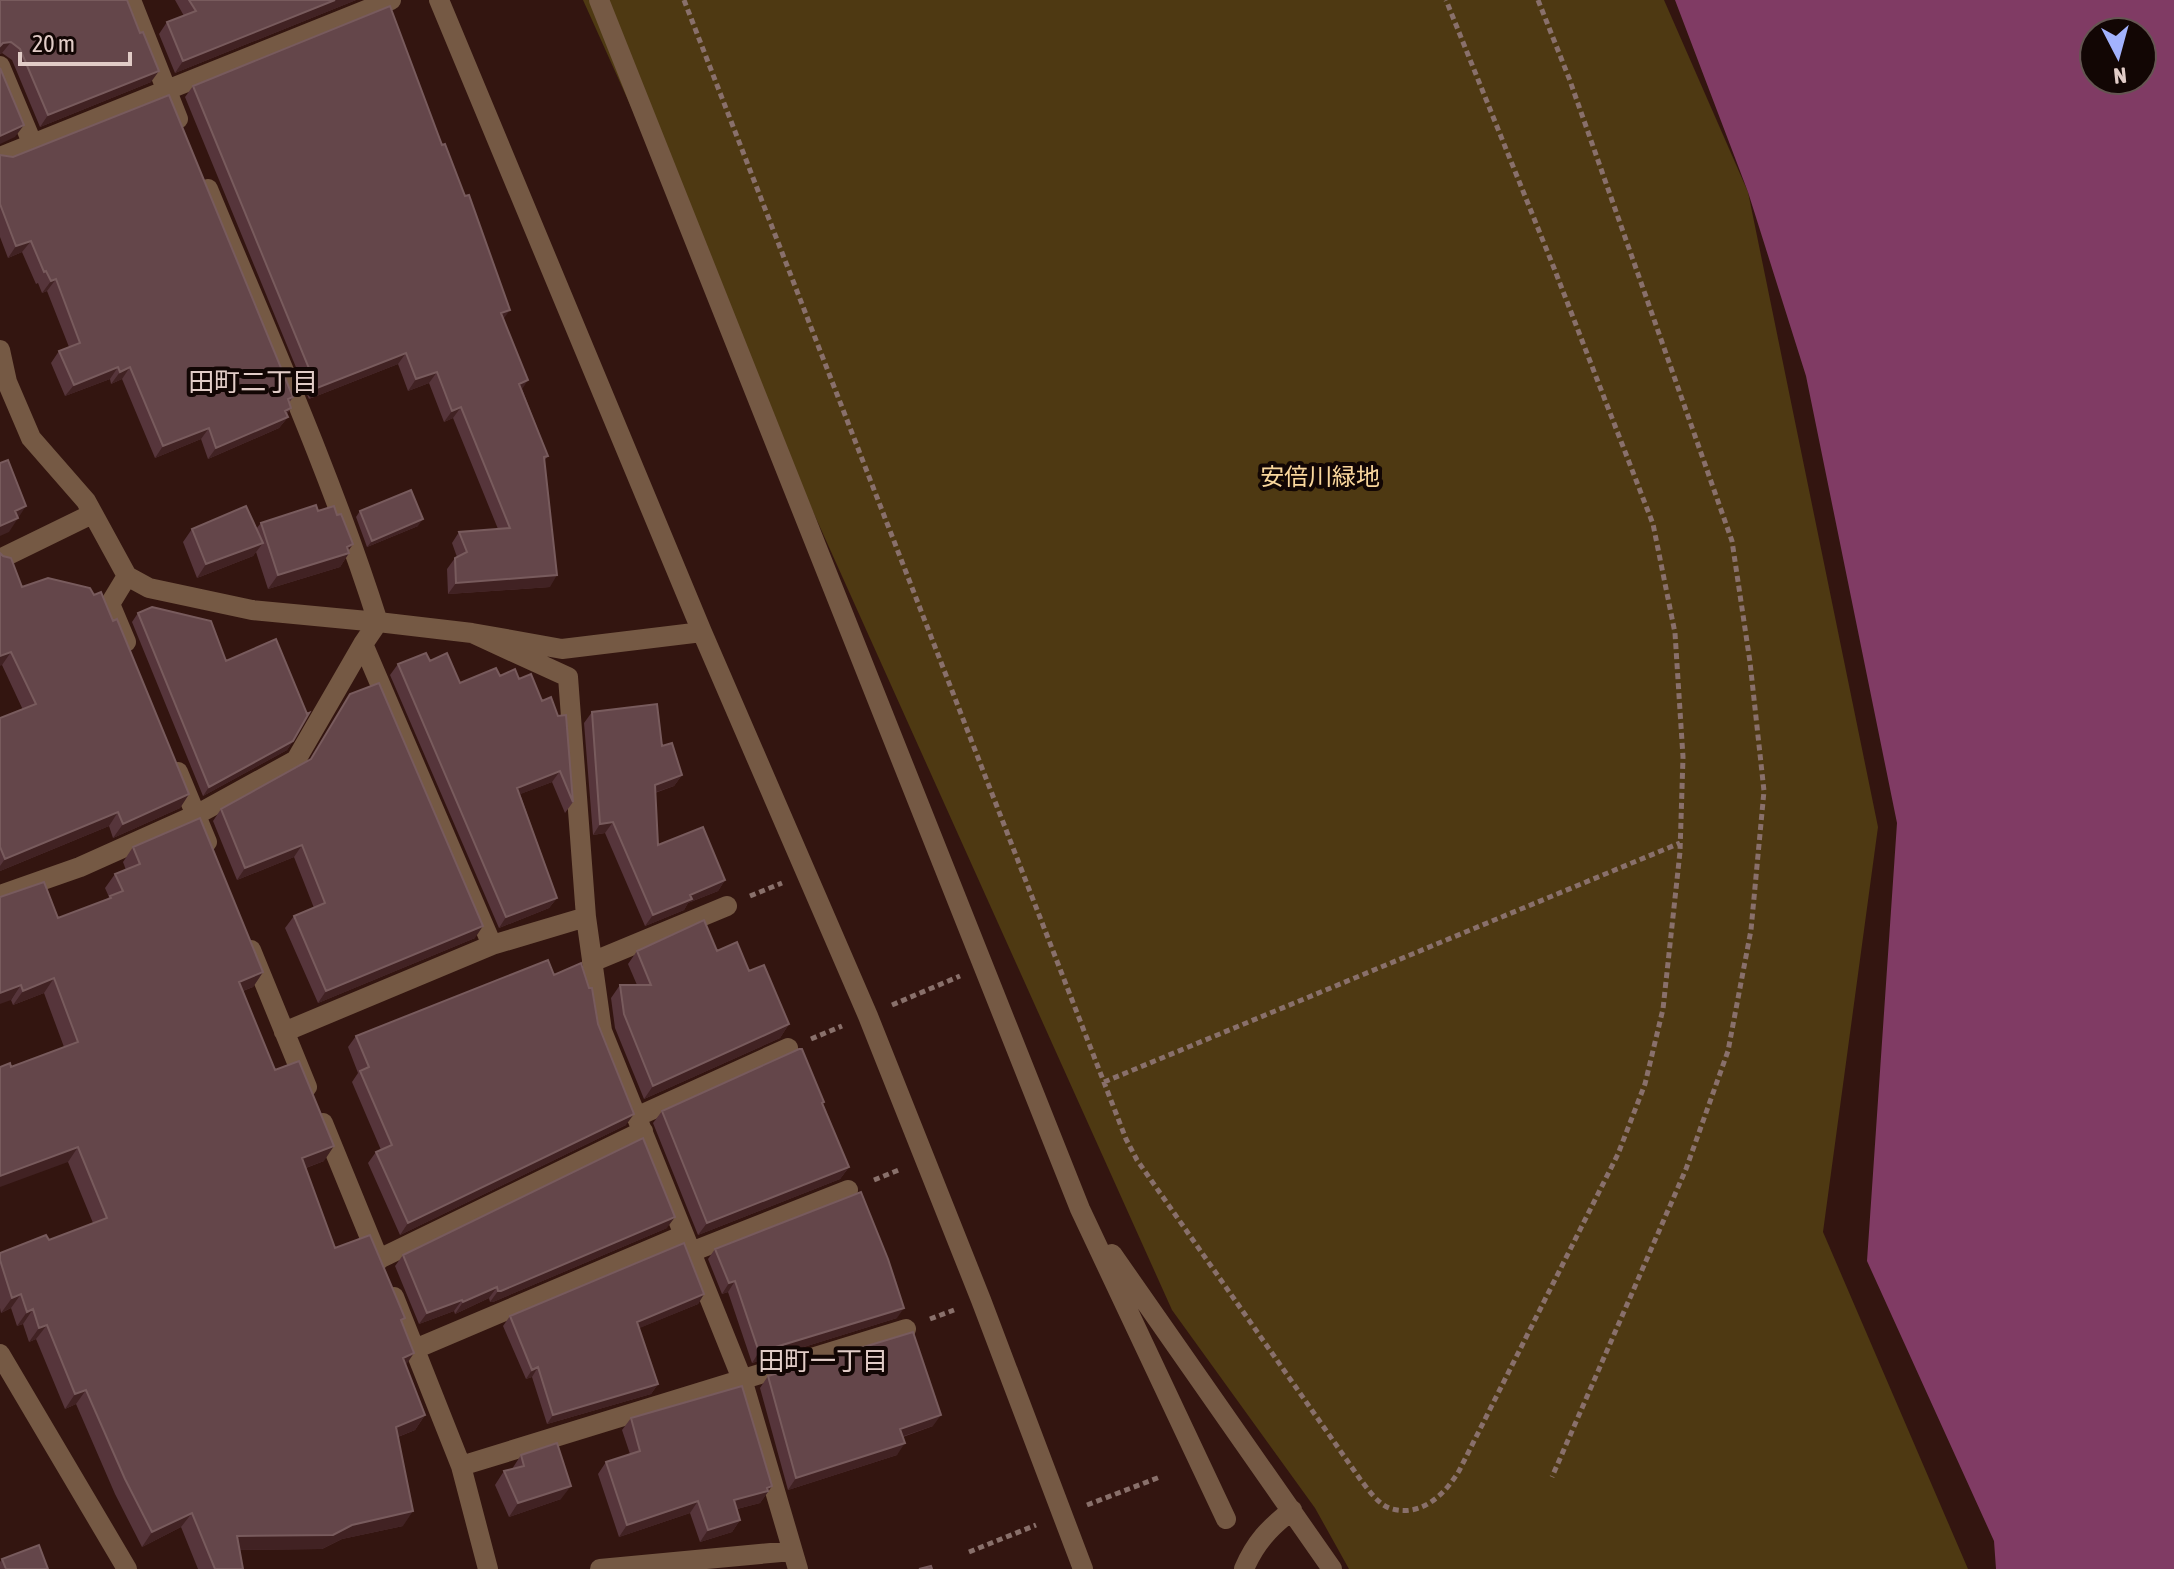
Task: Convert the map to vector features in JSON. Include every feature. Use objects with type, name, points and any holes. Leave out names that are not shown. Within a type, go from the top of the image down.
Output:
[{"type":"street","points":[[0,157],[391,0]]},
{"type":"street","points":[[439,0],[702,632],[809,872],[981,1300],[1083,1569]]},
{"type":"street","points":[[599,0],[1080,1209],[1226,1519]]},
{"type":"street","points":[[138,2],[167,92],[188,143]]},
{"type":"street","points":[[0,66],[33,145]]},
{"type":"street","points":[[201,172],[311,438],[359,562],[378,622]]},
{"type":"street","points":[[0,350],[7,382],[31,438],[86,501],[127,576],[149,588],[252,610],[472,633],[562,649],[702,632]]},
{"type":"street","points":[[0,559],[92,514]]},
{"type":"street","points":[[127,576],[110,604],[133,660]]},
{"type":"street","points":[[0,895],[80,867],[196,815],[296,760],[378,622]]},
{"type":"street","points":[[472,633],[568,677],[586,917],[602,1031],[742,1379],[795,1560],[600,1569]]},
{"type":"street","points":[[363,644],[492,945]]},
{"type":"street","points":[[173,759],[214,858]]},
{"type":"street","points":[[592,962],[727,906]]},
{"type":"street","points":[[284,1032],[492,945],[586,917]]},
{"type":"street","points":[[243,931],[461,1466],[488,1569]]},
{"type":"street","points":[[379,1259],[788,1048]]},
{"type":"street","points":[[415,1349],[688,1243],[848,1190]]},
{"type":"street","points":[[1080,1209],[1332,1569]]},
{"type":"street","points":[[461,1466],[906,1329]]},
{"type":"street","points":[[0,1354],[127,1569]]},
{"type":"street","points":[[1244,1569],[1253,1547],[1269,1528],[1292,1510]]},
{"type":"path","points":[[684,0],[1137,1160],[1360,1479],[1377,1499],[1391,1509],[1415,1510],[1448,1490],[1459,1471],[1618,1154],[1645,1084],[1663,1009],[1680,843],[1683,757],[1675,633],[1653,524],[1560,282],[1446,0]]},
{"type":"path","points":[[1538,0],[1569,78],[1732,541],[1750,662],[1764,791],[1751,930],[1728,1051],[1686,1169],[1552,1477]]},
{"type":"path","points":[[1104,1082],[1680,843]]},
{"type":"path","points":[[727,906],[809,872]]},
{"type":"path","points":[[848,1190],[925,1160]]},
{"type":"path","points":[[906,1329],[981,1300]]},
{"type":"path","points":[[969,1552],[1160,1477]]},
{"type":"green space","name":"安倍川緑地","points":[[583,0],[1664,0],[1748,192],[1878,827],[1823,1232],[1968,1569],[1349,1569],[1315,1508],[1172,1310]]},
{"type":"shaded area","points":[[1675,0],[2174,0],[2174,1569],[1996,1569],[1994,1541],[1867,1261],[1897,823],[1806,376],[1748,192]]},
{"type":"building","points":[[0,0],[127,0],[159,71],[48,115],[20,49],[11,42],[0,46]]},
{"type":"building","points":[[189,0],[335,0],[183,61],[167,22],[196,11]]},
{"type":"building","points":[[390,6],[442,145],[445,144],[465,196],[469,195],[510,310],[501,313],[528,380],[519,384],[548,456],[544,457],[557,575],[456,583],[455,558],[467,552],[459,532],[510,528],[461,407],[452,411],[437,372],[416,379],[406,353],[317,388],[193,86]]},
{"type":"building","points":[[0,68],[24,125],[0,136]]},
{"type":"building","points":[[169,95],[293,397],[288,399],[291,408],[285,411],[288,417],[216,448],[209,428],[163,446],[130,367],[120,372],[118,367],[74,385],[59,351],[80,343],[56,279],[51,281],[44,272],[31,241],[16,246],[0,204],[0,155],[13,157]]},
{"type":"building","points":[[8,460],[26,506],[15,511],[18,518],[0,526],[0,463]]},
{"type":"building","points":[[411,490],[423,519],[372,541],[360,511]]},
{"type":"building","points":[[316,505],[318,511],[334,506],[337,515],[341,514],[353,544],[347,547],[349,553],[278,575],[261,523]]},
{"type":"building","points":[[246,506],[263,543],[206,564],[192,529]]},
{"type":"building","points":[[0,553],[11,558],[22,587],[48,578],[90,588],[94,595],[101,592],[113,621],[117,619],[189,794],[123,824],[118,812],[5,859],[0,847],[0,718],[36,704],[11,652],[0,656]]},
{"type":"building","points":[[152,607],[211,621],[226,661],[276,639],[309,713],[293,741],[209,787],[138,613]]},
{"type":"building","points":[[426,653],[430,661],[447,653],[460,683],[496,668],[500,676],[515,669],[519,679],[531,674],[542,701],[551,697],[558,716],[566,715],[573,802],[560,771],[517,788],[557,898],[506,917],[398,664]]},
{"type":"building","points":[[379,683],[483,926],[326,991],[294,916],[325,903],[302,845],[245,868],[221,809],[311,759],[350,694]]},
{"type":"building","points":[[657,704],[662,746],[672,743],[682,775],[655,785],[658,845],[703,827],[725,880],[690,895],[692,899],[653,915],[613,822],[600,824],[592,712]]},
{"type":"building","points":[[200,818],[263,972],[239,982],[275,1070],[299,1061],[334,1146],[302,1158],[335,1248],[370,1235],[405,1318],[401,1320],[414,1353],[403,1358],[425,1415],[396,1427],[413,1511],[352,1525],[333,1535],[237,1536],[243,1569],[215,1569],[192,1513],[152,1532],[86,1390],[75,1394],[47,1325],[39,1328],[33,1309],[27,1312],[21,1294],[12,1298],[0,1260],[0,1253],[46,1235],[49,1240],[107,1218],[78,1147],[0,1176],[0,1067],[10,1063],[11,1067],[78,1042],[54,978],[23,991],[21,985],[0,993],[0,897],[44,882],[58,918],[111,898],[123,891],[115,874],[140,864],[133,847]]},
{"type":"building","points":[[704,920],[717,951],[737,942],[749,971],[764,965],[789,1024],[653,1086],[624,1014],[620,985],[651,985],[637,951]]},
{"type":"building","points":[[548,960],[554,975],[581,963],[589,988],[592,988],[598,1024],[634,1114],[408,1223],[376,1152],[392,1145],[360,1071],[369,1067],[356,1036]]},
{"type":"building","points":[[802,1049],[849,1167],[707,1223],[662,1111]]},
{"type":"building","points":[[643,1138],[675,1217],[501,1291],[497,1287],[427,1313],[403,1255]]},
{"type":"building","points":[[861,1192],[904,1308],[759,1352],[735,1281],[729,1283],[715,1249]]},
{"type":"building","points":[[684,1243],[704,1294],[637,1322],[658,1384],[553,1415],[538,1367],[532,1370],[510,1316]]},
{"type":"building","points":[[913,1332],[941,1415],[900,1429],[905,1443],[796,1478],[768,1376]]},
{"type":"building","points":[[742,1386],[772,1486],[767,1488],[768,1491],[734,1500],[740,1520],[708,1530],[698,1501],[627,1525],[606,1462],[640,1451],[631,1418]]},
{"type":"building","points":[[557,1443],[571,1486],[518,1503],[504,1471],[524,1466],[521,1455]]},
{"type":"building","points":[[39,1545],[48,1569],[6,1569],[2,1559]]},
{"type":"district","name":"田町二丁目","points":[[253,382]]},
{"type":"district","name":"田町一丁目","points":[[823,1361]]}]
